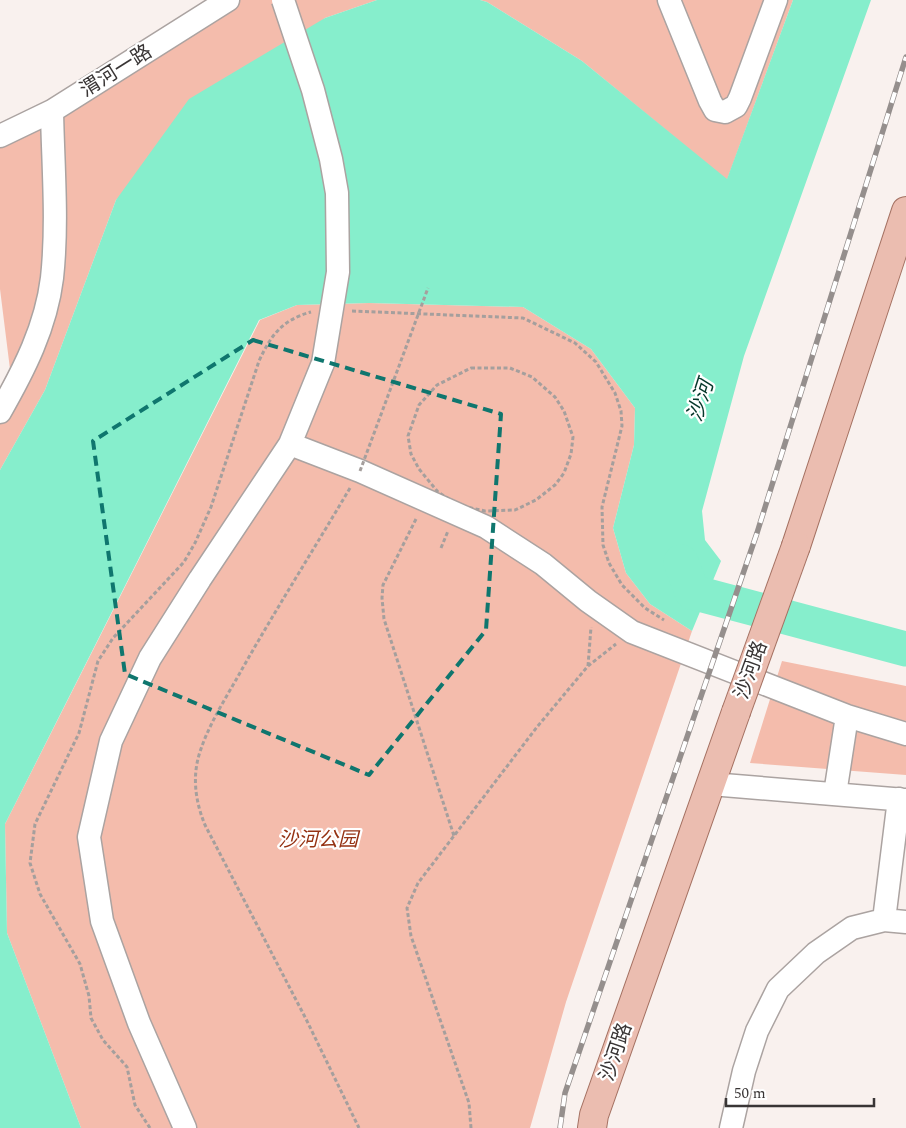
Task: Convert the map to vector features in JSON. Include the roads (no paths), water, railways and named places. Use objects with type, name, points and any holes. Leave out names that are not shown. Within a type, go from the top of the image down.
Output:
[{"type":"main road","name":"沙河路","points":[[592,1128],[594,1115],[796,546],[906,211]]},
{"type":"street","name":"渭河一路","points":[[0,136],[52,111],[228,0]]},
{"type":"street","points":[[186,1128],[139,1023],[102,921],[89,837],[111,741],[150,658],[290,444],[323,363],[338,272],[337,193],[331,160],[313,90],[283,0]]},
{"type":"street","points":[[669,0],[710,101],[715,110],[725,112],[736,106],[740,98],[776,0]]},
{"type":"street","points":[[0,412],[29,358],[52,279],[54,219],[52,111]]},
{"type":"street","points":[[290,444],[360,471],[486,527],[543,564],[588,602],[632,632],[847,716],[906,734]]},
{"type":"street","points":[[835,794],[847,716]]},
{"type":"street","points":[[711,784],[902,800],[884,920]]},
{"type":"street","points":[[731,1128],[744,1071],[757,1030],[778,989],[816,953],[852,928],[884,920],[906,922]]},
{"type":"water","points":[[377,0],[480,0],[487,2],[582,61],[727,179],[793,0],[871,0],[744,356],[702,511],[705,540],[721,561],[692,631],[650,604],[626,573],[613,528],[634,445],[635,408],[591,349],[523,307],[369,303],[297,305],[259,320],[5,824],[7,933],[81,1128],[0,1128],[0,470],[45,390],[116,200],[189,99],[325,18]]},
{"type":"waterway","name":"沙河","points":[[681,562],[692,592],[906,649]]},
{"type":"railway","points":[[560,1128],[565,1093],[757,533],[906,57]]},
{"type":"park label","name":"沙河公园","points":[[318,840]]}]
